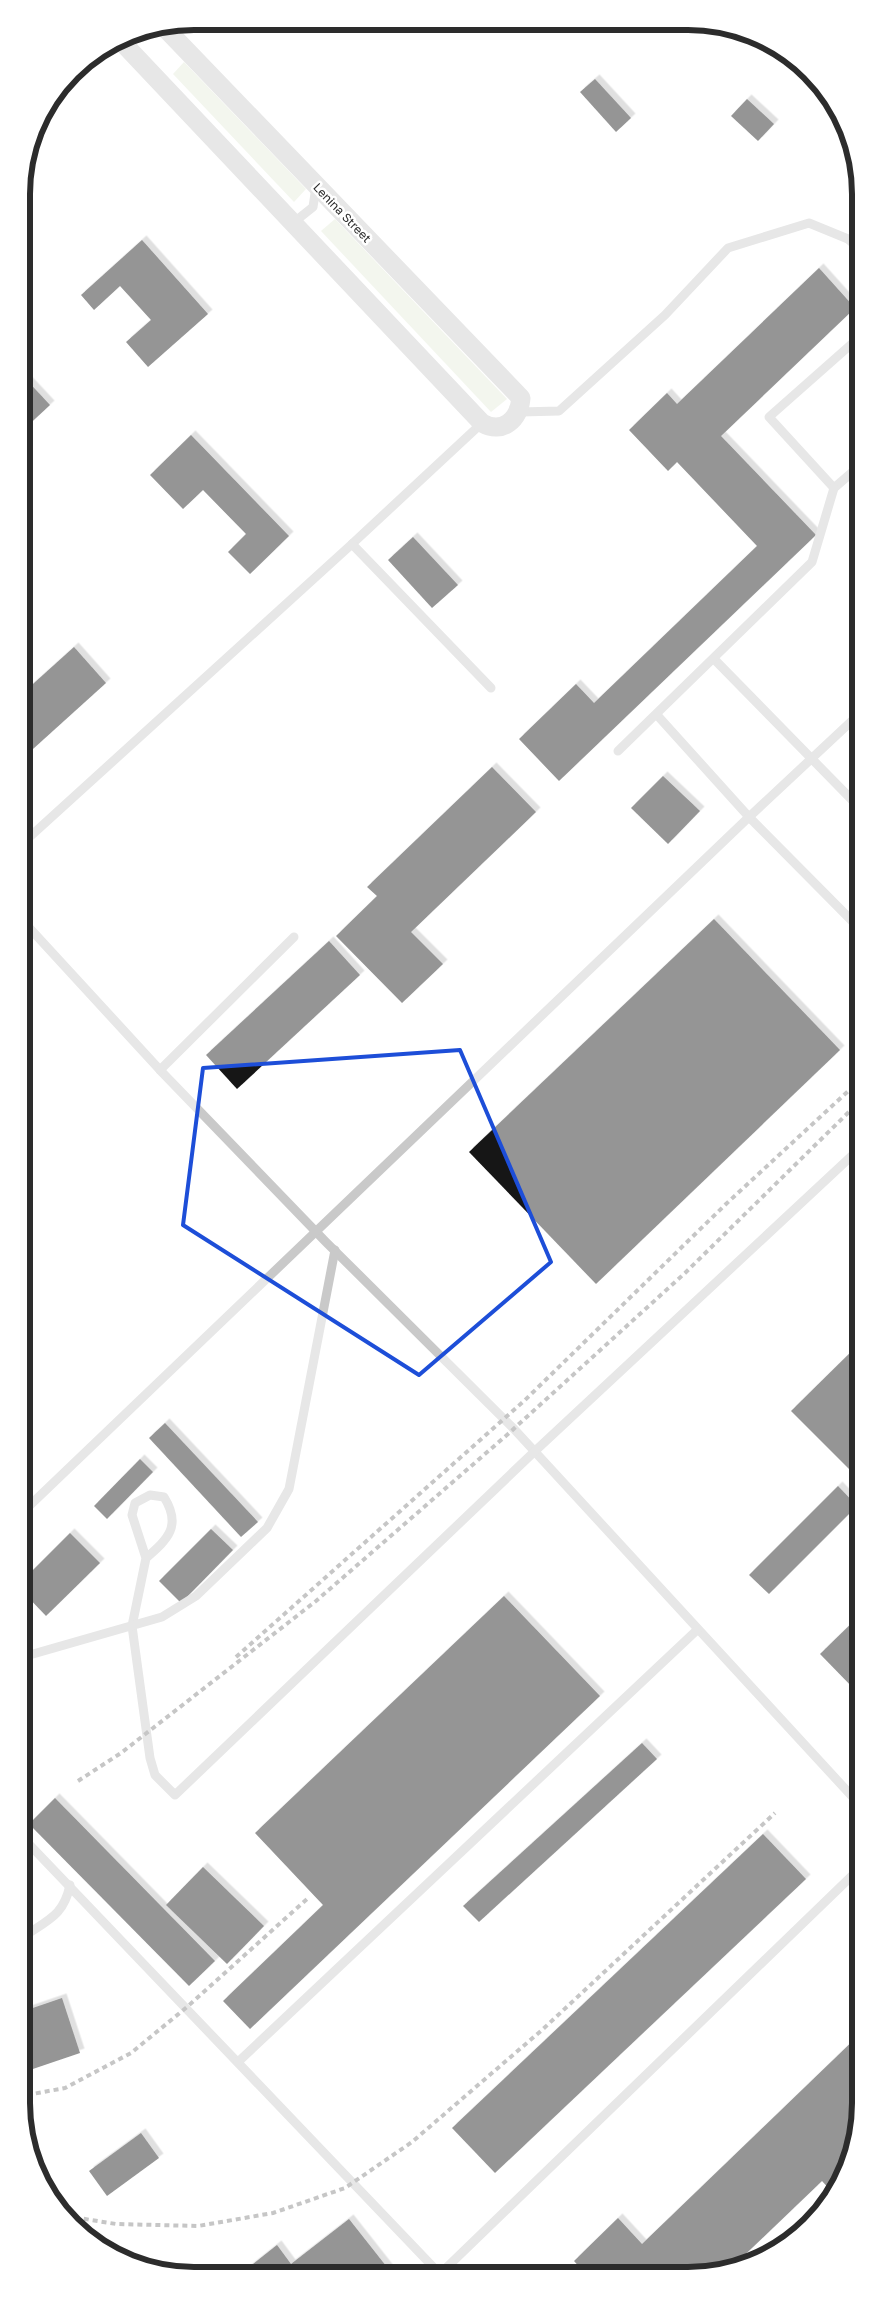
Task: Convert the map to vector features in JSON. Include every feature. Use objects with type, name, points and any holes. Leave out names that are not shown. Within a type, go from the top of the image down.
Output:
[{"type":"street","name":"Lenina Street","points":[[169,32],[520,405]]},
{"type":"street","points":[[125,46],[482,423],[489,427],[510,423],[520,405]]},
{"type":"lane","points":[[287,216],[298,219],[313,207],[316,187]]},
{"type":"lane","points":[[520,405],[559,411],[665,315],[728,248],[809,224],[848,238],[852,242]]},
{"type":"lane","points":[[834,488],[770,418],[852,345]]},
{"type":"lane","points":[[30,838],[482,423]]},
{"type":"lane","points":[[618,751],[812,562],[834,488],[852,472]]},
{"type":"lane","points":[[352,544],[491,688]]},
{"type":"lane","points":[[714,659],[852,800]]},
{"type":"lane","points":[[657,715],[749,817],[852,921]]},
{"type":"lane","points":[[30,1505],[852,720]]},
{"type":"lane","points":[[30,929],[160,1070],[335,1250],[503,1418],[852,1796]]},
{"type":"lane","points":[[160,1070],[294,937]]},
{"type":"lane","points":[[146,1558],[166,1541],[173,1526],[172,1509],[164,1498],[150,1495],[135,1503],[132,1516],[146,1558],[132,1626],[150,1758],[155,1775],[175,1795],[534,1452],[852,1156]]},
{"type":"lane","points":[[30,1655],[162,1617],[196,1596],[267,1528],[289,1489],[335,1250]]},
{"type":"lane","points":[[238,2062],[697,1630]]},
{"type":"lane","points":[[30,1845],[433,2267]]},
{"type":"lane","points":[[447,2267],[852,1876]]},
{"type":"lane","points":[[30,1931],[59,1913],[66,1900],[70,1885]]},
{"type":"highlighted area","points":[[460,1050],[551,1262],[419,1375],[183,1225],[203,1068]]},
{"type":"green space","points":[[184,62],[306,189],[294,202],[173,74]]},
{"type":"green space","points":[[335,219],[507,399],[491,412],[321,231]]},
{"type":"building","points":[[595,79],[631,118],[616,132],[580,92]]},
{"type":"building","points":[[747,99],[774,124],[758,141],[731,116]]},
{"type":"building","points":[[142,240],[208,314],[148,367],[126,342],[151,320],[120,286],[94,310],[81,295]]},
{"type":"building","points":[[819,268],[852,305],[852,311],[721,436],[816,535],[559,781],[519,739],[576,684],[594,703],[757,546],[677,462],[668,471],[629,430],[667,393],[677,404]]},
{"type":"building","points":[[30,384],[50,405],[30,424]]},
{"type":"building","points":[[191,435],[289,536],[250,574],[228,552],[246,534],[203,490],[183,509],[150,475]]},
{"type":"building","points":[[413,537],[458,585],[432,608],[388,560]]},
{"type":"building","points":[[74,647],[106,683],[30,752],[30,687]]},
{"type":"building","points":[[492,767],[536,812],[411,932],[443,964],[402,1003],[336,936],[377,896],[367,887]]},
{"type":"building","points":[[663,776],[700,811],[668,844],[631,808]]},
{"type":"building","points":[[714,919],[840,1050],[596,1284],[469,1152]]},
{"type":"building","points":[[329,941],[360,975],[237,1089],[206,1055]]},
{"type":"building","points":[[852,1351],[852,1472],[791,1411]]},
{"type":"building","points":[[165,1423],[258,1522],[241,1537],[149,1438]]},
{"type":"building","points":[[140,1459],[153,1472],[107,1519],[94,1506]]},
{"type":"building","points":[[838,1486],[852,1501],[852,1511],[769,1594],[749,1575]]},
{"type":"building","points":[[211,1529],[233,1550],[181,1603],[159,1581]]},
{"type":"building","points":[[70,1533],[100,1563],[46,1616],[30,1599],[30,1573]]},
{"type":"building","points":[[504,1596],[600,1696],[250,2029],[223,2001],[323,1905],[255,1833]]},
{"type":"building","points":[[852,1623],[852,1687],[820,1654]]},
{"type":"building","points":[[642,1743],[657,1759],[479,1922],[463,1906]]},
{"type":"building","points":[[55,1798],[215,1961],[189,1986],[30,1823]]},
{"type":"building","points":[[763,1834],[806,1879],[495,2173],[452,2128]]},
{"type":"building","points":[[203,1867],[264,1926],[227,1964],[166,1905]]},
{"type":"building","points":[[62,1998],[80,2053],[30,2070],[30,2009]]},
{"type":"building","points":[[852,2042],[851,2124],[839,2166],[828,2188],[822,2181],[743,2257],[730,2261],[709,2266],[688,2267],[579,2267],[574,2261],[618,2218],[642,2244]]},
{"type":"building","points":[[141,2133],[159,2158],[107,2196],[89,2171]]},
{"type":"building","points":[[349,2219],[387,2267],[249,2267],[277,2245],[291,2264]]},
{"type":"railway","points":[[236,1657],[524,1401],[726,1204],[852,1088]]},
{"type":"railway","points":[[78,1781],[121,1753],[316,1601],[508,1434],[685,1273],[852,1109]]},
{"type":"railway","points":[[78,2218],[116,2224],[198,2226],[273,2213],[345,2188],[412,2142],[542,2030],[775,1813]]},
{"type":"railway","points":[[30,2094],[65,2088],[131,2053],[187,2007],[307,1899]]}]
